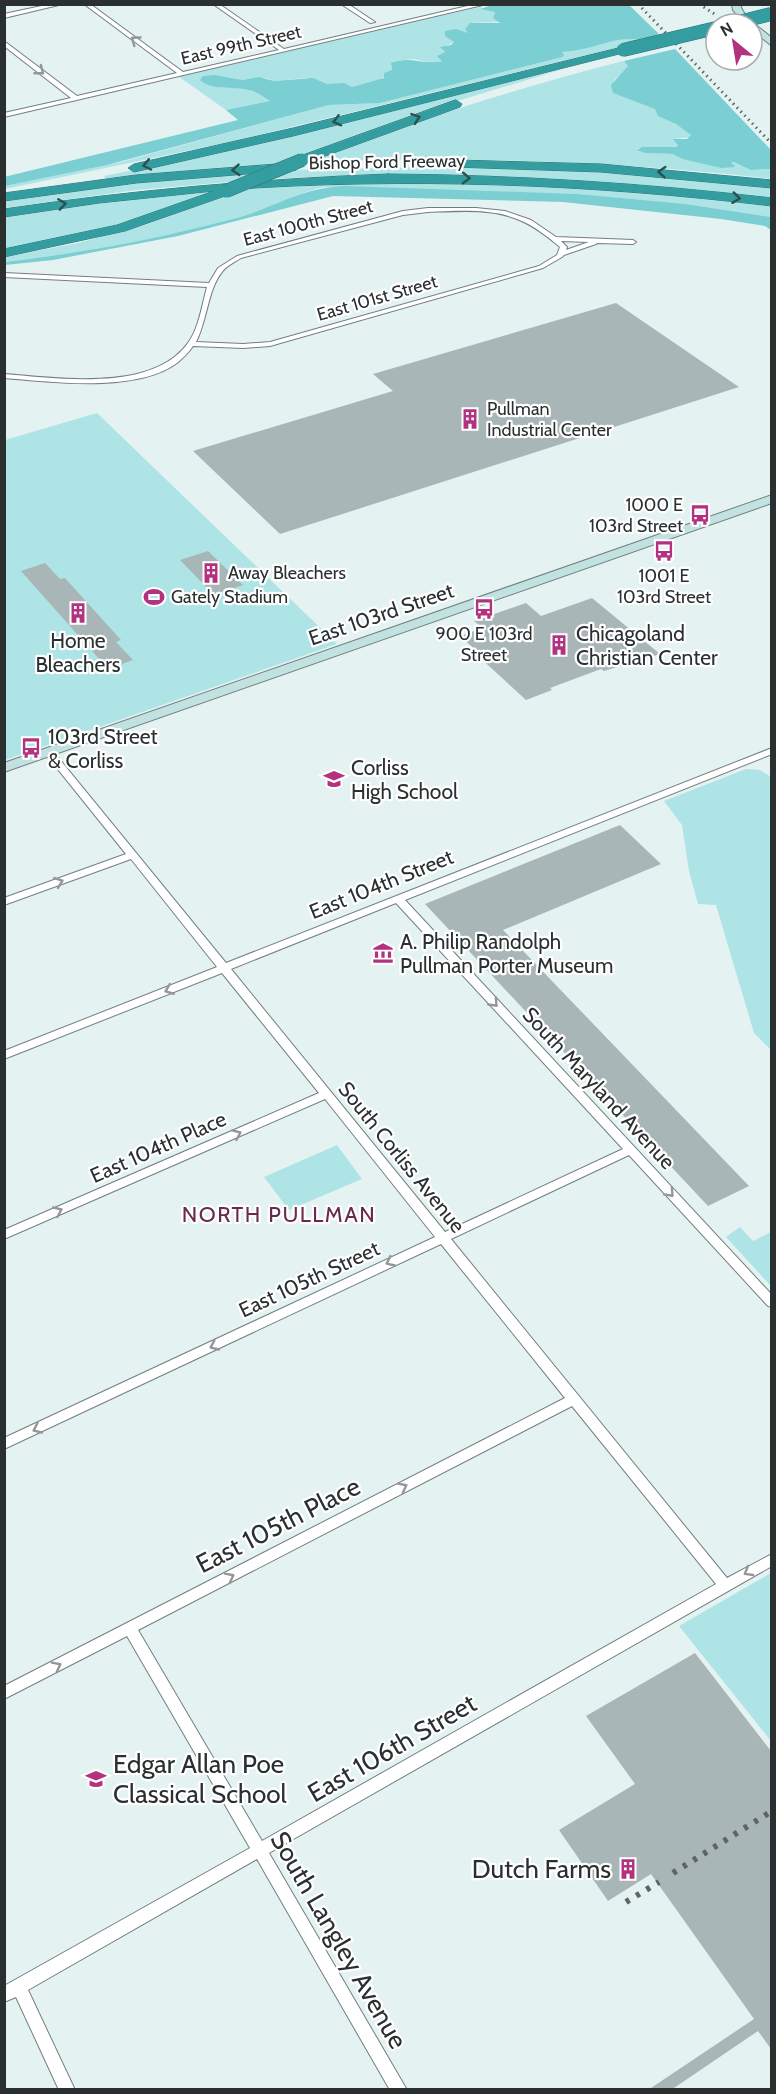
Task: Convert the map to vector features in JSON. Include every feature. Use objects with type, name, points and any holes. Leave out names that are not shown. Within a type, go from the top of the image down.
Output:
[{"type":"highway","points":[[4,253],[120,228],[182,208],[302,160],[458,104],[704,31]]},
{"type":"highway","points":[[4,195],[293,132],[704,37]]},
{"type":"highway","name":"Bishop Ford Freeway","points":[[444,163],[601,168],[720,177],[771,184]]},
{"type":"highway","name":"Bishop Ford Freeway","points":[[4,195],[232,170],[321,166]]},
{"type":"highway","name":"Bishop Ford Freeway","points":[[4,213],[160,192],[349,179],[532,180],[771,202]]},
{"type":"main road","name":"East 103rd Street","points":[[4,768],[771,499]]},
{"type":"street","points":[[4,16],[61,4]]},
{"type":"street","points":[[86,4],[182,74]]},
{"type":"street","points":[[215,4],[284,51]]},
{"type":"street","points":[[344,4],[372,22]]},
{"type":"street","name":"East 99th Street","points":[[4,115],[485,4]]},
{"type":"street","points":[[4,43],[75,98]]},
{"type":"street","name":"East 100th Street","points":[[211,285],[220,269],[246,254],[412,211],[510,214],[525,220],[553,239]]},
{"type":"street","points":[[553,239],[633,242]]},
{"type":"street","points":[[553,239],[564,247],[563,253]]},
{"type":"street","name":"East 101st Street","points":[[192,344],[243,346],[270,344],[541,267],[555,261],[563,253],[603,241]]},
{"type":"street","points":[[4,275],[211,285],[192,344],[166,366],[123,379],[95,381],[4,376]]},
{"type":"street","name":"East 104th Street","points":[[4,1055],[771,751]]},
{"type":"street","name":"South Corliss Avenue","points":[[49,752],[725,1586]]},
{"type":"street","points":[[4,902],[132,855]]},
{"type":"street","name":"South Maryland Avenue","points":[[398,898],[771,1303]]},
{"type":"street","name":"East 104th Place","points":[[4,1235],[327,1095]]},
{"type":"street","name":"East 105th Street","points":[[4,1444],[630,1150]]},
{"type":"street","name":"East 105th Place","points":[[4,1693],[574,1400]]},
{"type":"street","name":"East 106th Street","points":[[4,1995],[260,1852],[771,1559]]},
{"type":"street","name":"South Langley Avenue","points":[[130,1628],[399,2090]]},
{"type":"street","points":[[18,1987],[67,2090]]},
{"type":"shaded area","points":[[491,5],[629,5],[659,34],[649,38],[618,40],[562,52],[564,56],[559,58],[380,103],[329,105],[107,165],[5,186],[4,177],[238,120],[226,110],[270,101],[251,91],[211,86],[200,80],[203,76],[215,75],[243,80],[259,77],[274,81],[313,78],[327,84],[344,83],[352,87],[384,78],[384,73],[392,70],[391,63],[404,60],[442,61],[437,56],[445,52],[440,47],[451,45],[454,42],[445,36],[445,31],[456,29],[468,33],[465,29],[470,23],[500,23],[493,18],[495,12],[481,9]]},
{"type":"shaded area","points":[[480,7],[495,12],[493,18],[500,22],[470,23],[468,33],[445,31],[445,35],[454,42],[441,49],[445,52],[439,55],[442,61],[432,63],[413,59],[394,61],[391,65],[392,70],[380,80],[352,87],[327,84],[306,78],[274,81],[266,78],[243,80],[228,77],[219,87],[252,91],[270,101],[226,110],[178,76]]},
{"type":"shaded area","points":[[659,34],[662,37],[229,142],[5,189],[5,186],[121,162],[329,105],[380,103],[559,58],[562,52],[618,40],[649,38]]},
{"type":"shaded area","points":[[675,49],[771,150],[771,169],[751,170],[734,162],[731,163],[734,167],[721,168],[683,159],[673,154],[645,153],[637,150],[642,147],[677,147],[673,139],[687,139],[691,135],[676,124],[658,116],[655,109],[613,93],[611,85],[628,66],[624,61]]},
{"type":"shaded area","points":[[624,61],[628,66],[614,80],[614,93],[656,109],[657,113],[689,132],[691,137],[674,139],[679,146],[677,147],[637,148],[645,153],[673,154],[721,168],[734,162],[760,170],[771,169],[772,179],[600,164],[484,160],[311,162],[400,128],[491,98]]},
{"type":"shaded area","points":[[560,70],[414,114],[285,163],[106,179],[104,176],[163,164]]},
{"type":"shaded area","points":[[472,166],[572,169],[771,187],[772,198],[646,185],[520,177],[394,175],[268,179],[291,170]]},
{"type":"shaded area","points":[[263,171],[241,181],[136,190],[5,208],[5,200],[113,185]]},
{"type":"shaded area","points":[[420,182],[632,190],[771,206],[771,217],[686,204],[578,194],[324,187],[245,216],[206,227],[92,250],[5,262],[5,257],[78,243],[145,225],[245,188]]},
{"type":"shaded area","points":[[346,186],[578,194],[686,204],[771,217],[771,230],[765,226],[721,219],[563,202],[333,196],[178,236],[53,260],[5,265],[5,262],[91,250],[177,233],[233,219],[315,190]]},
{"type":"shaded area","points":[[217,190],[168,209],[115,225],[5,250],[5,216],[100,202]]},
{"type":"shaded area","points":[[97,413],[337,644],[5,760],[5,440]]},
{"type":"shaded area","points":[[746,769],[760,770],[771,777],[771,1050],[754,1033],[716,905],[698,904],[689,871],[682,825],[664,801]]},
{"type":"shaded area","points":[[337,1145],[362,1179],[289,1210],[264,1177]]},
{"type":"shaded area","points":[[740,1227],[753,1241],[771,1232],[771,1286],[726,1237]]},
{"type":"shaded area","points":[[771,1573],[771,1741],[679,1626]]},
{"type":"building","name":"Pullman Industrial Center","points":[[616,303],[739,387],[280,534],[193,451],[393,391],[373,374]]},
{"type":"building","name":"Away Bleachers","points":[[208,551],[243,585],[214,595],[180,560]]},
{"type":"building","name":"Home Bleachers","points":[[45,563],[60,579],[65,578],[121,640],[116,642],[133,660],[108,669],[21,571]]},
{"type":"building","name":"Chicagoland Christian Center","points":[[592,598],[660,654],[604,671],[601,669],[550,688],[552,690],[526,700],[477,655],[480,654],[460,636],[483,628],[474,621],[526,603],[541,616]]},
{"type":"building","points":[[620,825],[661,864],[503,930],[749,1186],[708,1206],[425,904]]},
{"type":"building","name":"Dutch Farms","points":[[695,1653],[771,1751],[771,2049],[758,2031],[671,2090],[648,2090],[754,2019],[651,1874],[608,1901],[559,1830],[635,1784],[586,1716]]},
{"type":"railway","points":[[638,4],[772,144]]},
{"type":"railway","points":[[699,4],[711,12]]},
{"type":"railway","points":[[673,1873],[772,1811]]},
{"type":"railway","points":[[626,1902],[659,1882]]},
{"type":"place","name":"Pullman Industrial Center","points":[[470,419]]},
{"type":"place","name":"1000 E 103rd Street","points":[[700,515]]},
{"type":"place","name":"1001 E 103rd Street","points":[[664,551]]},
{"type":"place","name":"Away Bleachers","points":[[211,573]]},
{"type":"place","name":"Gately Stadium","points":[[154,597]]},
{"type":"place","name":"900 E 103rd Street","points":[[484,609]]},
{"type":"place","name":"Home Bleachers","points":[[78,613]]},
{"type":"place","name":"Chicagoland Christian Center","points":[[559,645]]},
{"type":"place","name":"103rd Street & Corliss","points":[[31,748]]},
{"type":"place","name":"Corliss High School","points":[[334,779]]},
{"type":"place","name":"A. Philip Randolph Pullman Porter Museum","points":[[383,953]]},
{"type":"place","name":"Edgar Allan Poe Classical School","points":[[96,1779]]},
{"type":"place","name":"Dutch Farms","points":[[628,1869]]},
{"type":"district","name":"NORTH PULLMAN","points":[[279,1214]]}]
